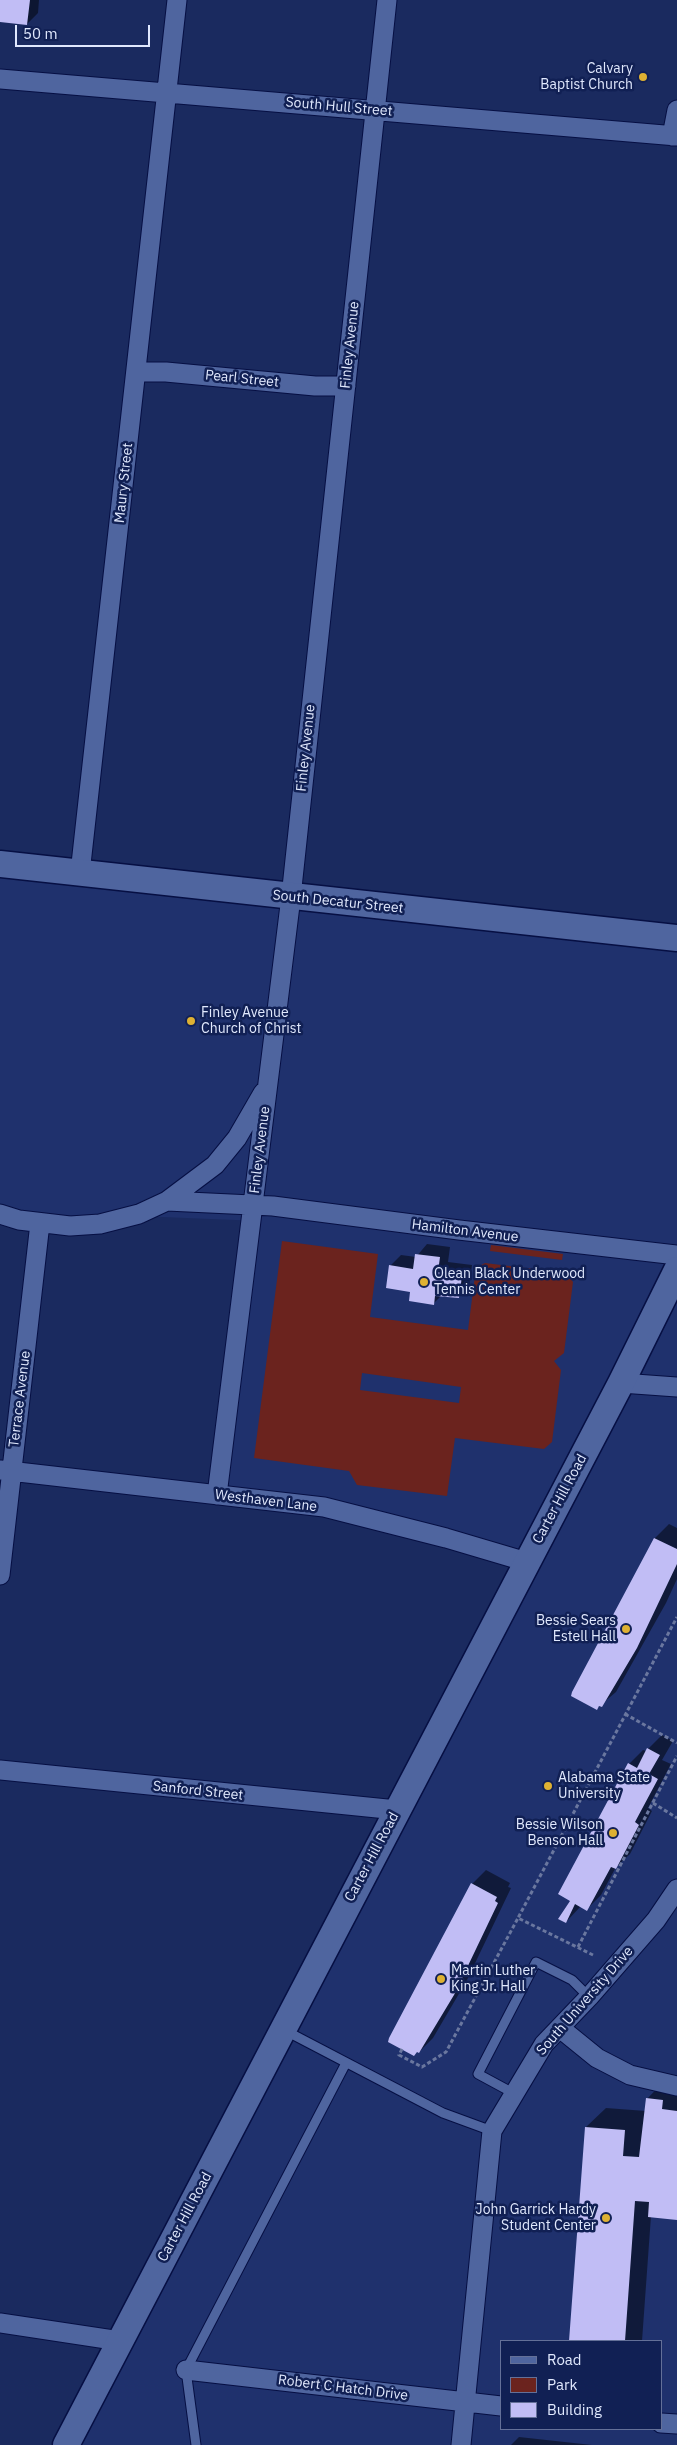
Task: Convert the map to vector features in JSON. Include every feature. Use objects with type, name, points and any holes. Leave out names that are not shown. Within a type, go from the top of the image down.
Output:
[{"type":"main road","name":"South Decatur Street","points":[[0,864],[677,938]]},
{"type":"main road","name":"Carter Hill Road","points":[[66,2445],[621,1383],[677,1270]]},
{"type":"street","name":"Maury Street","points":[[80,873],[177,0]]},
{"type":"street","name":"Finley Avenue","points":[[218,1495],[291,896],[387,0]]},
{"type":"street","name":"South Hull Street","points":[[0,79],[674,136]]},
{"type":"street","points":[[674,136],[677,110]]},
{"type":"street","name":"Pearl Street","points":[[137,372],[166,372],[315,386],[346,386]]},
{"type":"street","points":[[0,1214],[18,1220],[70,1226],[100,1224],[139,1214],[167,1201],[215,1165],[237,1138],[268,1085]]},
{"type":"street","name":"Hamilton Avenue","points":[[167,1201],[273,1206],[677,1255]]},
{"type":"street","name":"Terrace Avenue","points":[[0,1575],[6,1471],[40,1223]]},
{"type":"street","points":[[621,1383],[677,1387]]},
{"type":"street","name":"Westhaven Lane","points":[[6,1471],[324,1507],[446,1538],[527,1562]]},
{"type":"street","name":"Sanford Street","points":[[0,1770],[397,1810]]},
{"type":"street","name":"South University Drive","points":[[461,2445],[492,2131],[536,2056],[656,1920],[677,1889]]},
{"type":"street","points":[[560,2028],[596,2058],[630,2075],[677,2086]]},
{"type":"street","points":[[0,2323],[120,2341]]},
{"type":"street","name":"Robert C Hatch Drive","points":[[186,2370],[500,2406]]},
{"type":"street","points":[[662,2423],[677,2424]]},
{"type":"lane","points":[[514,2094],[478,2074],[536,1962],[572,1980],[590,1997]]},
{"type":"lane","points":[[284,2030],[443,2113],[492,2131]]},
{"type":"lane","points":[[196,2445],[186,2370],[346,2063]]},
{"type":"path","points":[[402,2050],[399,2054],[422,2067],[446,2052],[677,1617]]},
{"type":"path","points":[[625,1714],[677,1743]]},
{"type":"path","points":[[578,1948],[677,1756]]},
{"type":"path","points":[[653,1803],[677,1818]]},
{"type":"path","points":[[518,1918],[593,1955]]},
{"type":"shaded area","name":"Alabama State University","points":[[0,870],[677,945],[677,2445],[76,2445],[536,1558],[224,1489],[259,1221],[113,1215],[64,1219],[0,1208]]},
{"type":"green space","points":[[282,1241],[378,1254],[370,1317],[468,1330],[476,1268],[485,1263],[566,1273],[573,1282],[564,1353],[554,1361],[561,1370],[552,1442],[544,1449],[455,1438],[447,1496],[357,1485],[349,1471],[254,1458]],"holes":[[[362,1373],[461,1387],[459,1403],[360,1390]]]},
{"type":"green space","points":[[491,1245],[563,1254],[562,1260],[490,1251]]},
{"type":"building","points":[[0,0],[30,0],[27,25],[0,22]]},
{"type":"building","name":"Olean Black Underwood Tennis Center","points":[[415,1254],[440,1257],[438,1272],[462,1276],[459,1298],[435,1296],[434,1305],[409,1301],[410,1292],[386,1288],[389,1265],[413,1269]]},
{"type":"building","name":"Bessie Sears Estell Hall","points":[[654,1538],[677,1549],[677,1564],[637,1648],[602,1707],[599,1706],[597,1710],[571,1696],[572,1692]]},
{"type":"building","name":"Bessie Wilson Benson Hall","points":[[647,1748],[660,1755],[649,1774],[658,1779],[635,1822],[639,1825],[616,1869],[611,1867],[587,1911],[575,1904],[566,1923],[558,1919],[570,1901],[558,1894],[628,1763],[637,1768]]},
{"type":"building","name":"Martin Luther King Jr. Hall","points":[[471,1883],[497,1897],[495,1901],[498,1903],[454,1995],[419,2053],[417,2052],[414,2056],[388,2042],[389,2038]]},
{"type":"building","name":"John Garrick Hardy Student Center","points":[[646,2098],[663,2100],[662,2109],[677,2111],[677,2220],[648,2217],[649,2202],[635,2201],[625,2340],[569,2340],[585,2127],[625,2130],[623,2156],[639,2157]]},
{"type":"place","name":"Calvary Baptist Church","points":[[643,77]]},
{"type":"place","name":"Finley Avenue Church of Christ","points":[[191,1021]]},
{"type":"place","name":"Olean Black Underwood Tennis Center","points":[[424,1282]]},
{"type":"place","name":"Bessie Sears Estell Hall","points":[[626,1629]]},
{"type":"place","name":"Alabama State University","points":[[548,1786]]},
{"type":"place","name":"Bessie Wilson Benson Hall","points":[[613,1833]]},
{"type":"place","name":"Martin Luther King Jr. Hall","points":[[441,1979]]},
{"type":"place","name":"John Garrick Hardy Student Center","points":[[606,2218]]}]
